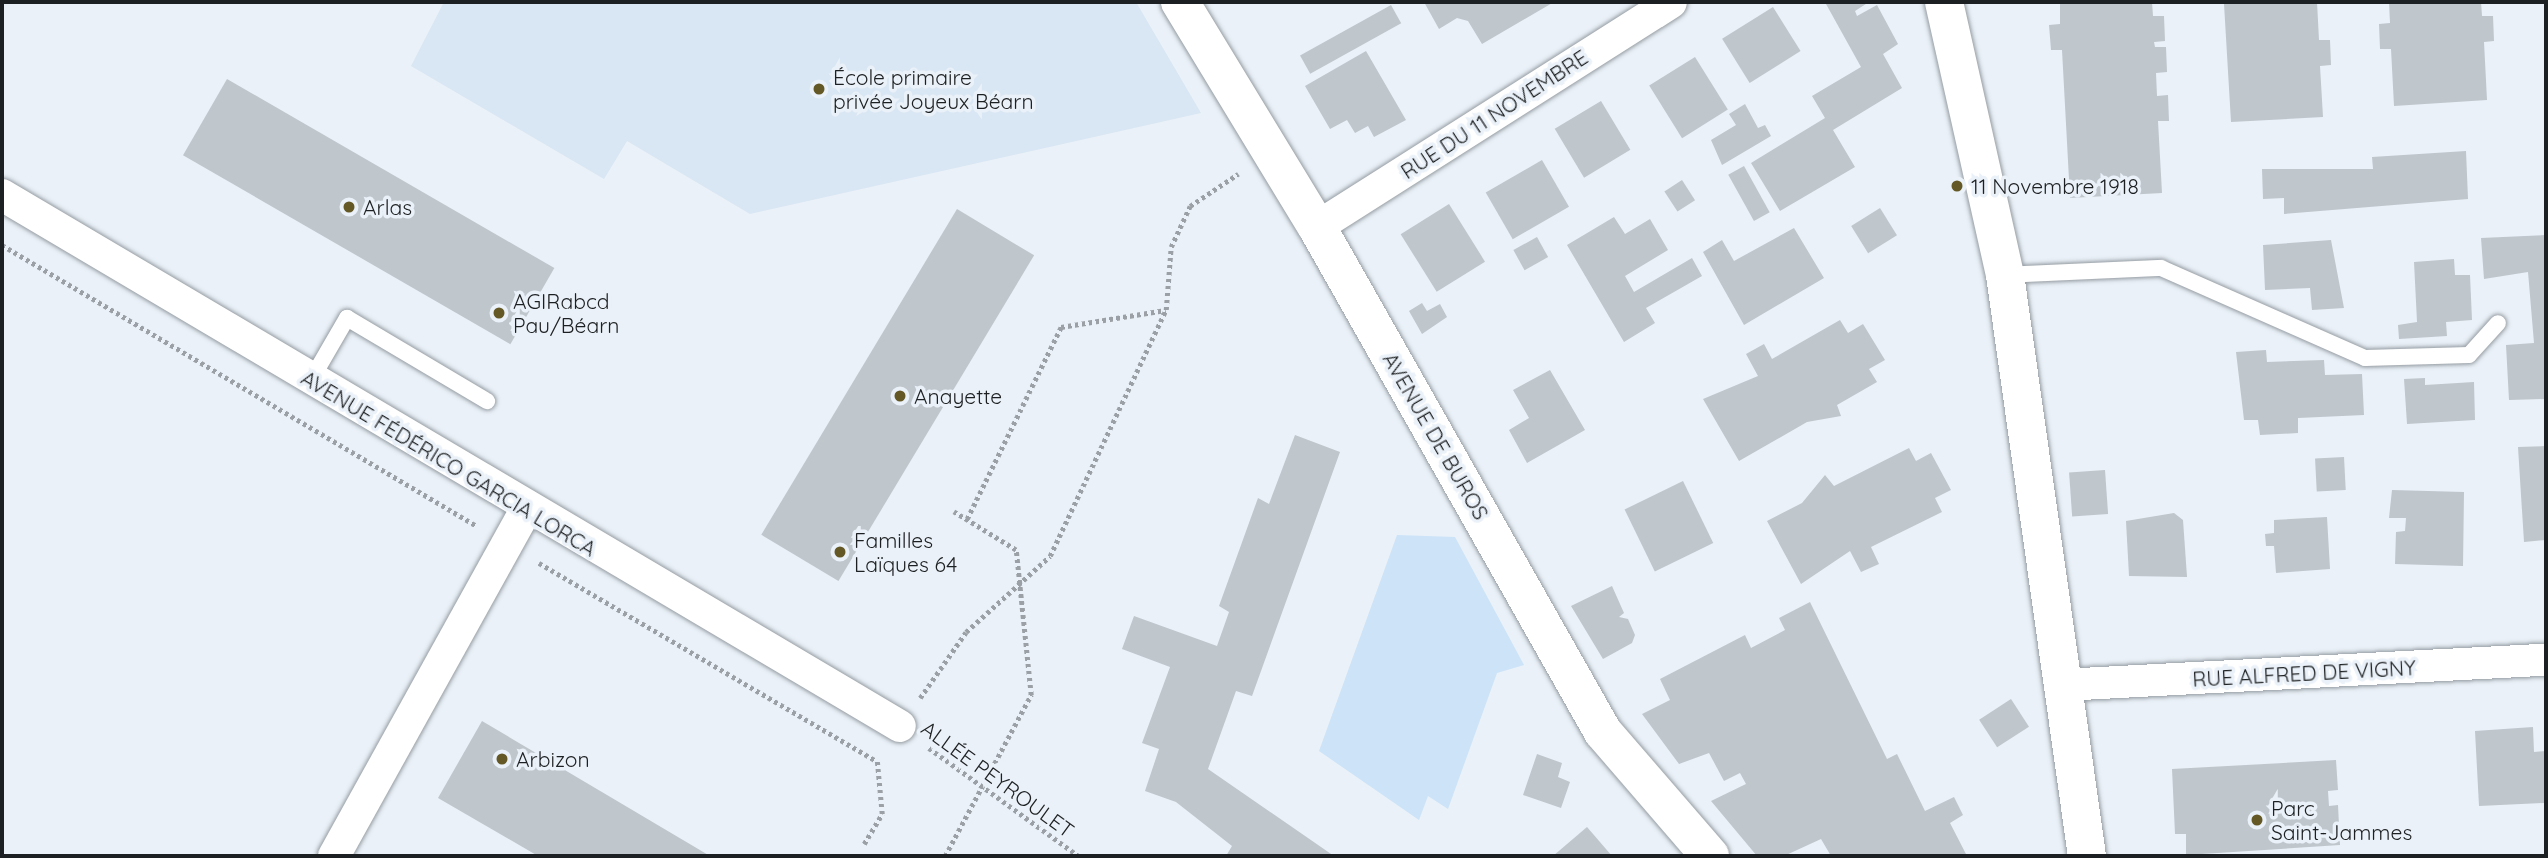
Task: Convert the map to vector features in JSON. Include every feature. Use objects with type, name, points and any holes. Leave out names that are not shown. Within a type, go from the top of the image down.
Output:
[{"type":"street","name":"AVENUE DE BUROS","points":[[1180,2],[1317,227],[1603,733],[1710,856]]},
{"type":"street","name":"RUE DU 11 NOVEMBRE","points":[[1317,227],[1671,2]]},
{"type":"street","points":[[1944,2],[2005,275],[2087,856]]},
{"type":"street","name":"AVENUE FÉDÉRICO GARCIA LORCA","points":[[2,195],[526,510],[900,726]]},
{"type":"street","points":[[334,856],[526,510]]},
{"type":"street","name":"RUE ALFRED DE VIGNY","points":[[2062,685],[2546,660]]},
{"type":"lane","points":[[2005,275],[2161,268],[2365,358],[2469,355],[2498,323]]},
{"type":"lane","points":[[311,380],[347,318],[487,401]]},
{"type":"path","points":[[900,726],[966,632],[1049,556],[1166,310],[1171,247],[1190,206],[1271,151]]},
{"type":"path","name":"AVENUE FÉDÉRICO GARCIA LORCA","points":[[2,245],[876,761],[882,814],[864,844]]},
{"type":"path","points":[[967,519],[1061,327],[1166,310]]},
{"type":"path","points":[[945,856],[984,788],[1031,695],[1016,550],[954,512]]},
{"type":"path","name":"ALLÉE PEYROULET","points":[[900,726],[1079,856]]},
{"type":"shaded area","name":"École primaire privée Joyeux Béarn","points":[[444,2],[1136,2],[1201,113],[750,214],[627,141],[604,179],[411,66]]},
{"type":"shaded area","points":[[1397,535],[1455,537],[1524,665],[1497,673],[1448,809],[1428,796],[1419,820],[1319,751]]},
{"type":"building","points":[[1424,2],[1554,2],[1482,44],[1468,21],[1457,18],[1439,29]]},
{"type":"building","points":[[1869,2],[1855,11],[1857,16],[1877,5],[1898,44],[1883,54],[1902,88],[1833,130],[1855,167],[1780,211],[1751,163],[1825,118],[1812,96],[1861,67],[1826,4]]},
{"type":"building","points":[[2048,2],[2152,2],[2153,16],[2164,16],[2165,41],[2154,42],[2155,47],[2166,47],[2167,72],[2156,73],[2157,96],[2168,95],[2169,121],[2158,121],[2162,193],[2070,198],[2062,50],[2051,50],[2049,25],[2060,24],[2060,4]]},
{"type":"building","points":[[2213,2],[2317,2],[2319,40],[2330,40],[2331,65],[2320,66],[2323,117],[2231,122],[2224,4]]},
{"type":"building","points":[[2389,2],[2481,2],[2482,16],[2493,16],[2494,41],[2484,42],[2487,100],[2394,106],[2391,49],[2380,49],[2379,24],[2390,23]]},
{"type":"building","points":[[1391,5],[1401,23],[1310,74],[1300,55]]},
{"type":"building","points":[[1773,7],[1801,51],[1750,83],[1722,39]]},
{"type":"building","points":[[1366,51],[1406,120],[1374,137],[1368,126],[1355,133],[1347,120],[1330,129],[1305,86]]},
{"type":"building","points":[[1695,57],[1728,110],[1682,138],[1649,86]]},
{"type":"building","name":"Arlas","points":[[227,79],[554,268],[510,344],[183,155]]},
{"type":"building","points":[[1601,101],[1630,150],[1584,178],[1555,129]]},
{"type":"building","points":[[1745,104],[1758,128],[1765,125],[1771,136],[1722,165],[1711,140],[1736,125],[1729,114]]},
{"type":"building","points":[[2466,151],[2468,199],[2284,214],[2284,198],[2263,199],[2262,169],[2373,169],[2372,157]]},
{"type":"building","points":[[1542,160],[1569,207],[1513,239],[1486,192]]},
{"type":"building","points":[[1744,166],[1770,212],[1754,221],[1728,175]]},
{"type":"building","points":[[1682,180],[1695,200],[1677,212],[1664,191]]},
{"type":"building","points":[[1449,204],[1485,262],[1437,292],[1401,234]]},
{"type":"building","points":[[1880,208],[1897,235],[1868,253],[1851,226]]},
{"type":"building","name":"Anayette","points":[[957,209],[1034,255],[838,581],[761,535]]},
{"type":"building","points":[[1614,217],[1625,234],[1650,219],[1668,250],[1625,276],[1634,292],[1692,258],[1702,276],[1646,308],[1655,323],[1624,342],[1567,245]]},
{"type":"building","points":[[1794,228],[1824,278],[1744,325],[1703,252],[1722,240],[1734,261]]},
{"type":"building","points":[[2545,235],[2546,399],[2509,400],[2506,345],[2534,343],[2528,272],[2484,279],[2481,238]]},
{"type":"building","points":[[1537,237],[1548,257],[1525,270],[1513,250]]},
{"type":"building","points":[[2331,240],[2344,308],[2312,310],[2310,288],[2265,290],[2263,245]]},
{"type":"building","points":[[2454,259],[2455,275],[2470,275],[2472,320],[2446,322],[2447,336],[2399,339],[2398,325],[2417,322],[2414,262]]},
{"type":"building","points":[[1422,303],[1427,311],[1440,304],[1447,317],[1422,334],[1409,311]]},
{"type":"building","points":[[1840,320],[1848,333],[1863,324],[1885,360],[1869,369],[1877,382],[1837,405],[1841,416],[1807,422],[1739,461],[1703,399],[1758,376],[1746,354],[1764,344],[1772,359]]},
{"type":"building","points":[[2266,350],[2267,362],[2324,360],[2325,375],[2362,374],[2364,415],[2298,418],[2298,433],[2260,435],[2258,420],[2244,420],[2236,352]]},
{"type":"building","points":[[1550,370],[1585,430],[1527,463],[1509,430],[1529,418],[1513,390]]},
{"type":"building","points":[[2425,378],[2425,385],[2474,382],[2475,420],[2407,424],[2404,379]]},
{"type":"building","points":[[1295,435],[1340,452],[1252,696],[1236,691],[1208,769],[1334,856],[1226,856],[1232,846],[1176,802],[1145,791],[1159,749],[1142,743],[1170,667],[1122,649],[1134,616],[1217,646],[1229,612],[1219,606],[1258,498],[1269,504]]},
{"type":"building","points":[[2546,446],[2546,540],[2524,542],[2518,447]]},
{"type":"building","points":[[1909,448],[1916,461],[1931,453],[1951,490],[1935,498],[1942,512],[1871,547],[1879,564],[1861,572],[1850,551],[1801,584],[1767,521],[1802,503],[1825,475],[1834,486]]},
{"type":"building","points":[[2344,457],[2346,490],[2317,491],[2315,459]]},
{"type":"building","points":[[2105,470],[2108,514],[2072,516],[2069,473]]},
{"type":"building","points":[[1683,481],[1713,543],[1655,572],[1625,509]]},
{"type":"building","points":[[2392,490],[2464,492],[2463,566],[2395,564],[2396,532],[2405,531],[2406,518],[2389,518]]},
{"type":"building","points":[[2174,513],[2183,520],[2187,577],[2129,576],[2126,521]]},
{"type":"building","points":[[2327,517],[2330,569],[2276,573],[2274,546],[2266,546],[2265,534],[2274,533],[2274,520]]},
{"type":"building","points":[[1612,586],[1624,613],[1619,617],[1628,619],[1635,635],[1632,643],[1603,659],[1571,606]]},
{"type":"building","points":[[1810,602],[1887,759],[1897,754],[1925,811],[1954,797],[1963,815],[1950,823],[1967,856],[1831,856],[1821,839],[1784,856],[1757,856],[1711,801],[1746,784],[1740,773],[1724,781],[1709,753],[1679,764],[1642,714],[1670,700],[1660,679],[1745,635],[1751,648],[1785,630],[1779,618]]},
{"type":"building","points":[[2011,699],[2029,727],[1997,747],[1979,720]]},
{"type":"building","name":"Arbizon","points":[[482,721],[710,856],[538,856],[438,798]]},
{"type":"building","points":[[2533,727],[2534,752],[2546,751],[2544,803],[2479,806],[2475,731]]},
{"type":"building","points":[[1537,754],[1562,763],[1558,777],[1570,782],[1561,808],[1523,795]]},
{"type":"building","name":"Parc Saint-Jammes","points":[[2336,760],[2338,790],[2328,791],[2329,806],[2338,805],[2340,845],[2186,855],[2186,834],[2175,834],[2172,769]]},
{"type":"building","points":[[1587,827],[1612,856],[1553,856]]},
{"type":"place","name":"École primaire privée Joyeux Béarn","points":[[819,89]]},
{"type":"place","name":"11 Novembre 1918","points":[[1957,186]]},
{"type":"place","name":"Arlas","points":[[349,207]]},
{"type":"place","name":"AGIRabcd Pau/Béarn","points":[[499,313]]},
{"type":"place","name":"Anayette","points":[[900,396]]},
{"type":"place","name":"Familles Laïques 64","points":[[840,552]]},
{"type":"place","name":"Arbizon","points":[[502,759]]},
{"type":"place","name":"Parc Saint-Jammes","points":[[2257,820]]}]
